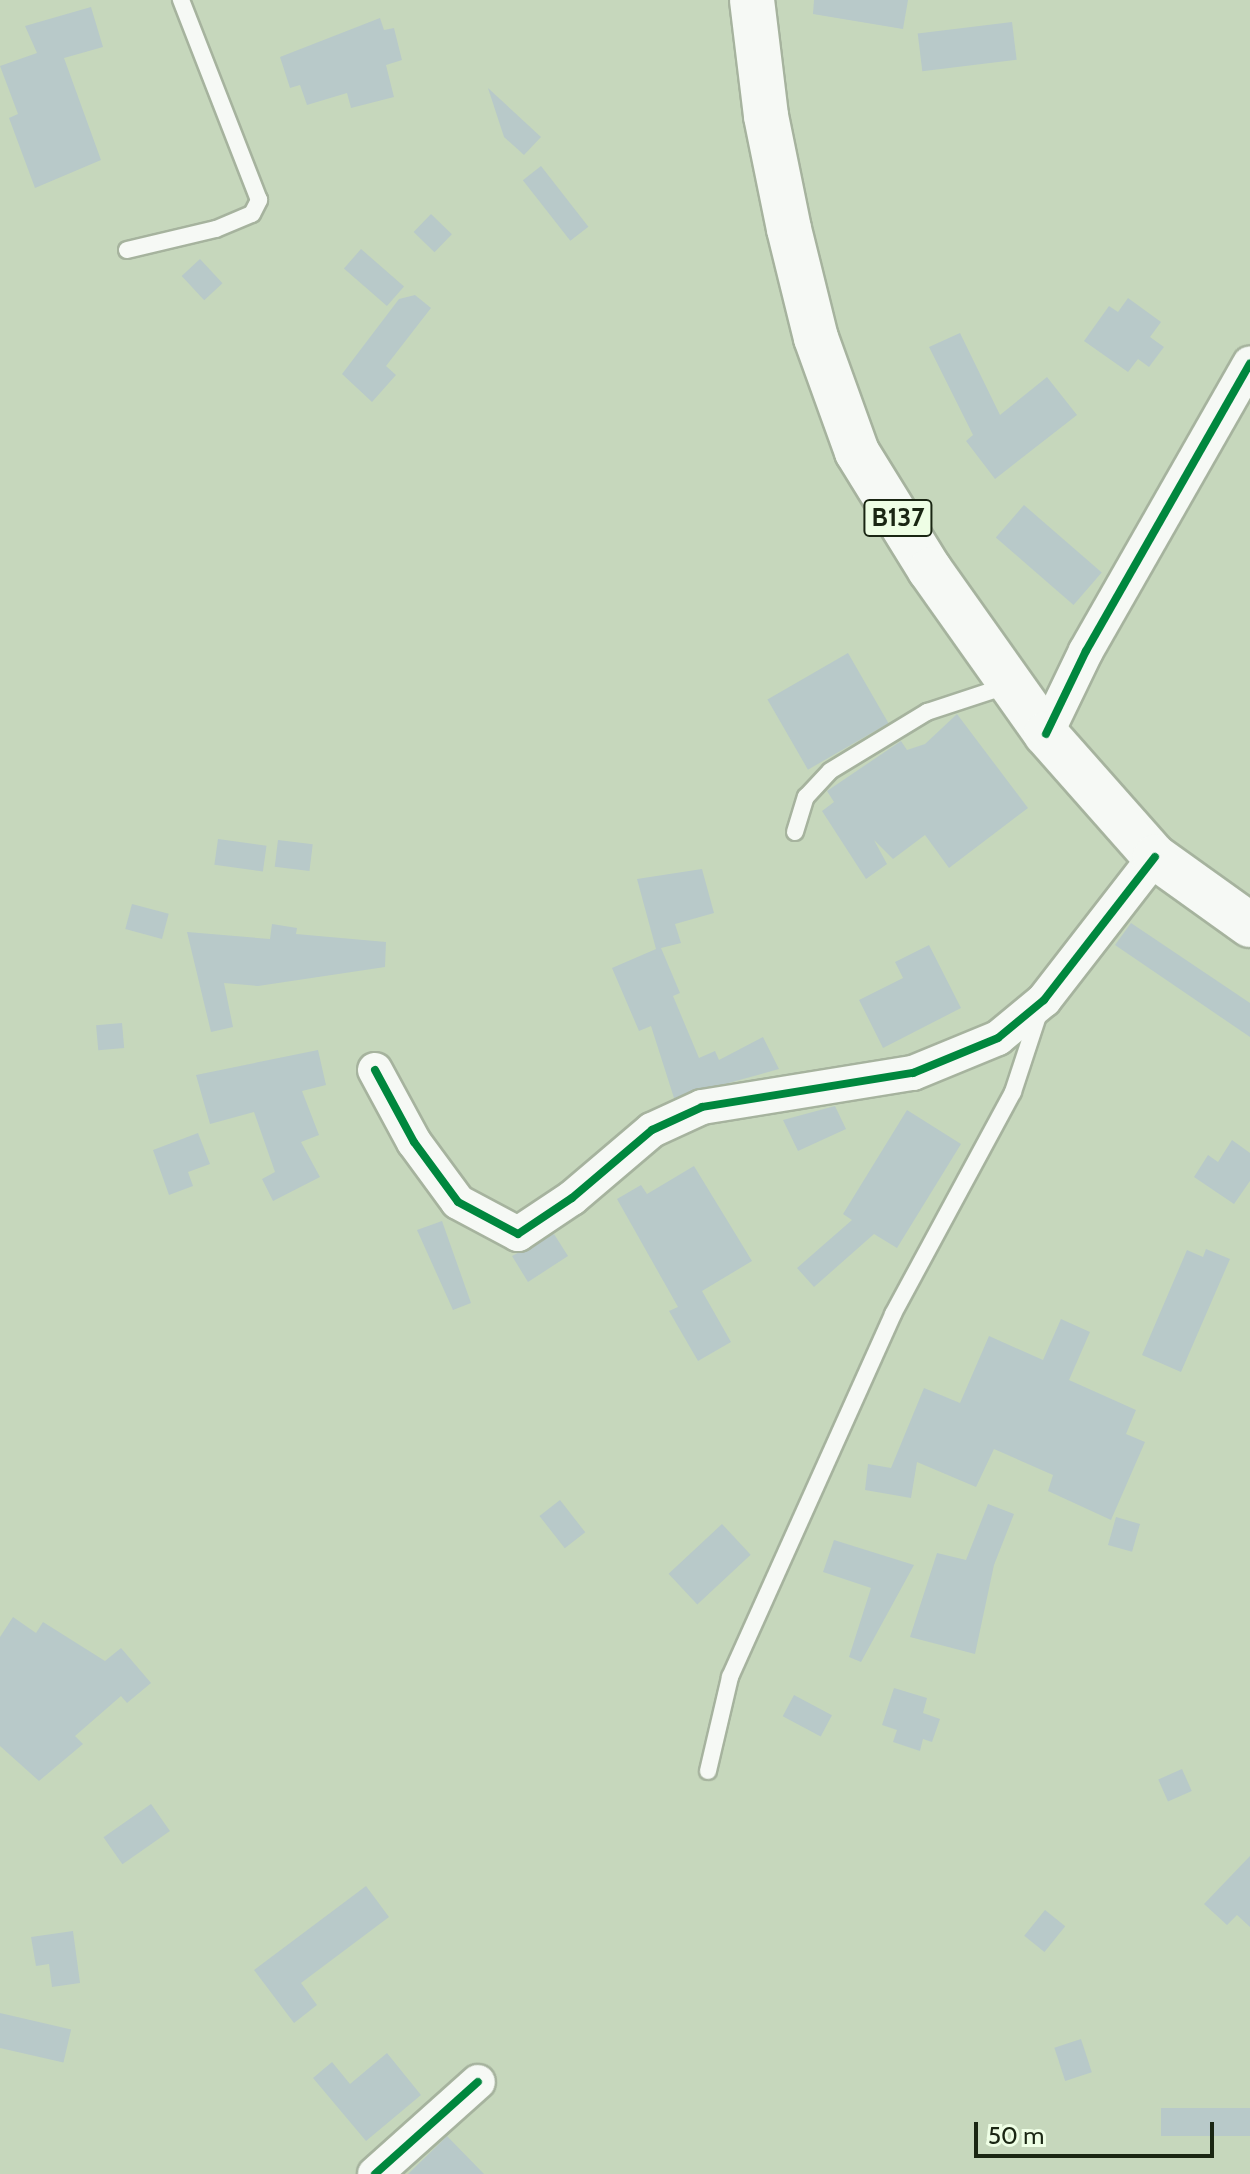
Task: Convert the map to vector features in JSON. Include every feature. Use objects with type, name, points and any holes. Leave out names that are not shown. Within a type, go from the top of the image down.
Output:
[{"type":"main road","name":"B137","points":[[744,2],[789,229],[816,338],[857,452],[1046,734],[1155,857],[1250,925]]},
{"type":"street","points":[[1046,734],[1086,651],[1250,364]]},
{"type":"street","points":[[375,1070],[414,1142],[458,1202],[518,1234],[572,1198],[652,1130],[702,1107],[913,1073],[998,1038],[1044,1000],[1155,857]]},
{"type":"street","points":[[375,2174],[478,2082]]},
{"type":"lane","points":[[127,250],[216,229],[252,214],[259,200],[181,0]]},
{"type":"lane","points":[[795,832],[806,797],[869,744],[927,712],[1011,685]]},
{"type":"lane","points":[[708,1771],[730,1677],[893,1314],[1013,1092],[1044,1000]]},
{"type":"building","points":[[814,0],[908,0],[903,29],[813,14]]},
{"type":"building","points":[[91,7],[103,47],[64,58],[101,160],[35,188],[9,118],[18,114],[0,66],[37,53],[25,26]]},
{"type":"building","points":[[380,18],[384,30],[394,28],[402,60],[386,65],[394,97],[351,108],[347,93],[307,105],[300,85],[290,88],[280,57]]},
{"type":"building","points":[[1012,22],[1017,60],[922,71],[918,34]]},
{"type":"building","points":[[488,88],[541,137],[524,155],[504,137]]},
{"type":"building","points":[[541,166],[588,227],[570,241],[523,180]]},
{"type":"building","points":[[431,214],[452,234],[434,252],[414,232]]},
{"type":"building","points":[[361,249],[404,286],[387,306],[344,269]]},
{"type":"building","points":[[200,259],[223,283],[204,300],[182,276]]},
{"type":"building","points":[[415,295],[431,308],[386,366],[396,375],[372,402],[342,374],[399,299]]},
{"type":"building","points":[[1128,298],[1161,322],[1150,337],[1164,347],[1149,367],[1138,359],[1128,372],[1084,341],[1109,306],[1118,312]]},
{"type":"building","points":[[960,333],[1000,415],[1047,377],[1077,415],[995,479],[966,441],[973,435],[929,347]]},
{"type":"building","points":[[1024,505],[1102,573],[1074,605],[996,537]]},
{"type":"building","points":[[848,653],[888,723],[808,770],[767,700]]},
{"type":"building","points":[[957,714],[1028,808],[949,868],[925,835],[893,859],[874,840],[887,864],[866,879],[822,811],[834,802],[827,791],[901,741],[907,750],[925,744]]},
{"type":"building","points":[[218,839],[267,846],[263,872],[214,865]]},
{"type":"building","points":[[278,840],[313,844],[309,871],[275,867]]},
{"type":"building","points":[[702,869],[714,913],[675,924],[681,943],[661,948],[680,993],[673,996],[699,1058],[715,1051],[719,1060],[763,1037],[779,1069],[674,1098],[651,1026],[639,1031],[612,968],[656,949],[637,879]]},
{"type":"building","points":[[132,904],[169,914],[162,939],[125,929]]},
{"type":"building","points":[[1131,923],[1250,1003],[1250,1037],[1115,945]]},
{"type":"building","points":[[272,924],[297,928],[296,934],[386,942],[385,967],[258,986],[224,983],[233,1027],[211,1032],[187,932],[270,939]]},
{"type":"building","points":[[929,945],[961,1008],[883,1048],[859,1000],[903,978],[895,962]]},
{"type":"building","points":[[122,1023],[124,1048],[98,1050],[96,1025]]},
{"type":"building","points":[[318,1050],[326,1085],[302,1091],[319,1135],[301,1142],[320,1177],[273,1201],[262,1179],[275,1172],[254,1112],[210,1124],[196,1075]]},
{"type":"building","points":[[835,1106],[846,1129],[798,1151],[783,1120]]},
{"type":"building","points":[[907,1110],[961,1144],[897,1248],[874,1234],[814,1287],[797,1268],[852,1220],[843,1214]]},
{"type":"building","points":[[198,1133],[210,1164],[188,1172],[193,1186],[169,1195],[153,1150]]},
{"type":"building","points":[[1232,1140],[1250,1153],[1250,1181],[1234,1204],[1194,1177],[1208,1155],[1218,1162]]},
{"type":"building","points":[[694,1166],[752,1261],[702,1291],[731,1342],[698,1361],[669,1311],[678,1307],[617,1199],[641,1185],[647,1194]]},
{"type":"building","points":[[442,1221],[471,1303],[453,1310],[417,1230]]},
{"type":"building","points":[[554,1234],[568,1256],[528,1282],[512,1256]]},
{"type":"building","points":[[1206,1249],[1230,1259],[1181,1372],[1142,1355],[1187,1250],[1203,1257]]},
{"type":"building","points":[[1061,1319],[1090,1332],[1069,1380],[1136,1410],[1126,1434],[1145,1442],[1111,1520],[1048,1491],[1053,1475],[994,1449],[976,1487],[917,1462],[911,1498],[865,1490],[868,1464],[891,1468],[924,1388],[960,1403],[989,1336],[1043,1360]]},
{"type":"building","points":[[560,1500],[585,1532],[565,1548],[540,1516]]},
{"type":"building","points":[[988,1504],[1014,1514],[994,1565],[975,1654],[910,1637],[937,1553],[966,1560]]},
{"type":"building","points":[[1116,1517],[1140,1524],[1132,1552],[1108,1545]]},
{"type":"building","points":[[722,1524],[751,1555],[697,1605],[669,1574]]},
{"type":"building","points":[[834,1540],[914,1565],[861,1662],[849,1657],[871,1588],[823,1572]]},
{"type":"building","points":[[13,1617],[36,1633],[43,1622],[105,1661],[121,1648],[151,1683],[127,1703],[121,1696],[75,1736],[83,1744],[39,1781],[0,1746],[0,1637]]},
{"type":"building","points":[[894,1688],[927,1698],[923,1713],[940,1719],[932,1742],[923,1739],[920,1751],[893,1742],[897,1730],[882,1725]]},
{"type":"building","points":[[794,1695],[832,1715],[821,1736],[783,1716]]},
{"type":"building","points":[[1182,1769],[1192,1791],[1168,1802],[1158,1780]]},
{"type":"building","points":[[151,1804],[170,1831],[122,1864],[103,1837]]},
{"type":"building","points":[[1250,1856],[1250,1927],[1237,1915],[1227,1925],[1204,1904]]},
{"type":"building","points":[[366,1886],[389,1917],[301,1983],[317,2005],[294,2023],[254,1970]]},
{"type":"building","points":[[1045,1910],[1065,1926],[1044,1952],[1024,1936]]},
{"type":"building","points":[[73,1931],[80,1983],[52,1987],[49,1964],[36,1966],[31,1937]]},
{"type":"building","points":[[0,2013],[71,2029],[63,2063],[0,2048]]},
{"type":"building","points":[[1081,2039],[1092,2072],[1065,2081],[1054,2048]]},
{"type":"building","points":[[387,2053],[421,2095],[366,2141],[313,2078],[332,2062],[350,2084]]},
{"type":"building","points":[[1161,2108],[1250,2108],[1250,2136],[1161,2136]]},
{"type":"building","points":[[447,2136],[484,2174],[408,2174],[439,2144]]},
{"type":"cycle path","points":[[1046,734],[1086,651],[1250,364]]},
{"type":"cycle path","points":[[375,1070],[414,1142],[458,1202],[518,1234],[572,1198],[652,1130],[702,1107],[913,1073],[998,1038],[1044,1000],[1155,857]]},
{"type":"cycle path","points":[[375,2174],[478,2082]]}]
